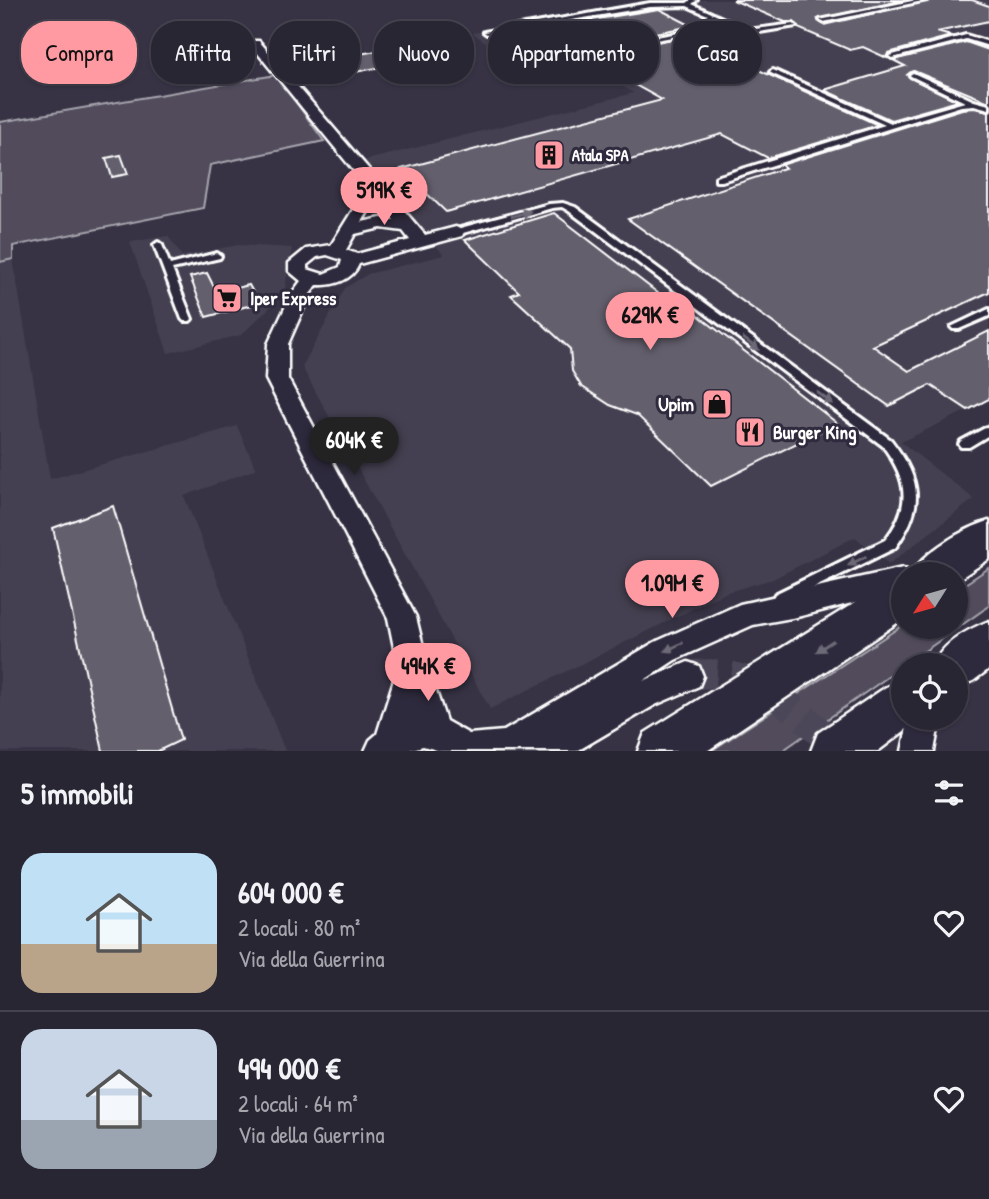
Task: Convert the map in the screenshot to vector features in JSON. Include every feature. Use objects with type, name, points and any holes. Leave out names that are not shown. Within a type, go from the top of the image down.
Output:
[{"type":"main road","points":[[948,562],[989,537]]},
{"type":"main road","points":[[663,751],[891,598]]},
{"type":"main road","points":[[968,657],[989,642]]},
{"type":"main road","points":[[836,751],[891,712]]},
{"type":"street","points":[[255,43],[421,242]]},
{"type":"street","points":[[336,251],[374,188]]},
{"type":"street","points":[[349,230],[381,223],[409,227]]},
{"type":"street","points":[[352,261],[456,232]]},
{"type":"street","points":[[320,251],[336,251],[349,256],[352,261],[343,274],[327,279],[312,279],[298,271],[301,259],[320,251]]},
{"type":"street","points":[[312,279],[301,293],[278,344],[276,379],[402,617],[413,667],[434,730]]},
{"type":"street","points":[[386,746],[411,730],[434,730],[451,737],[464,750],[508,747],[665,651],[750,613],[891,585]]},
{"type":"street","points":[[386,746],[413,667]]},
{"type":"street","points":[[545,751],[645,695],[688,676]]},
{"type":"street","points":[[918,751],[921,730]]},
{"type":"lane","points":[[487,32],[650,5],[688,4],[695,0]]},
{"type":"lane","points":[[822,20],[925,0]]},
{"type":"lane","points":[[688,4],[747,32],[793,26]]},
{"type":"lane","points":[[659,38],[692,32],[710,16]]},
{"type":"lane","points":[[892,56],[966,37],[989,44]]},
{"type":"lane","points":[[773,72],[891,125]]},
{"type":"lane","points":[[913,75],[974,103],[989,107]]},
{"type":"lane","points":[[719,179],[960,104],[974,103]]},
{"type":"lane","points":[[456,232],[552,206],[562,205],[572,209],[887,443],[903,463],[910,482],[909,516],[890,544],[750,613]]},
{"type":"lane","points":[[158,245],[187,319]]},
{"type":"lane","points":[[167,268],[218,256]]},
{"type":"lane","points":[[956,327],[989,312]]},
{"type":"lane","points":[[964,444],[989,430]]},
{"type":"shaded area","points":[[669,0],[989,0],[989,331],[910,370],[968,410],[901,442],[974,499],[889,564],[855,537],[773,579],[727,592],[490,709],[302,367],[345,288],[368,274],[444,255],[363,161],[634,93],[618,84],[659,84],[659,21],[544,21]]},
{"type":"shaded area","points":[[488,30],[488,44],[474,34]]},
{"type":"shaded area","points":[[269,76],[269,84],[283,84],[324,141],[210,165],[203,208],[13,246],[13,259],[0,262],[0,122],[223,84],[255,84],[255,79]]},
{"type":"shaded area","points":[[168,236],[182,256],[238,245],[292,248],[284,294],[241,335],[168,353],[130,242]]},
{"type":"shaded area","points":[[13,259],[50,479],[237,426],[256,469],[184,496],[285,751],[0,751],[0,262]]},
{"type":"shaded area","points":[[989,568],[989,606],[968,621],[968,582]]},
{"type":"shaded area","points":[[891,633],[891,639],[942,639],[922,653],[891,653],[891,675],[782,751],[711,751]]},
{"type":"building","points":[[733,0],[904,0],[818,19],[824,25],[930,0],[972,0],[989,6],[989,21],[937,32],[951,36],[888,53],[887,58],[863,47],[850,50],[798,28],[794,22],[785,22]]},
{"type":"building","points":[[659,9],[682,21],[673,21],[673,30],[659,32],[659,21],[585,21]]},
{"type":"building","points":[[673,39],[673,84],[762,84],[762,72],[878,125],[768,158],[722,134],[446,212],[401,169],[662,100],[633,84],[659,84],[659,41]]},
{"type":"building","points":[[966,42],[989,50],[989,102],[914,71],[907,75],[958,101],[891,120],[824,90],[905,66],[893,60]]},
{"type":"building","points":[[374,51],[374,68],[360,71],[360,54]]},
{"type":"building","points":[[962,109],[989,111],[989,292],[873,346],[909,371],[989,331],[989,399],[968,410],[930,385],[889,406],[628,219],[785,168],[781,165]]},
{"type":"building","points":[[121,155],[128,174],[112,177],[106,158]]},
{"type":"building","points":[[554,213],[685,314],[694,312],[837,423],[711,486],[637,415],[610,405],[581,386],[572,371],[570,349],[511,295],[519,292],[465,240]]},
{"type":"building","name":"Iper Express","points":[[207,273],[217,293],[249,285],[259,303],[206,317],[190,277]]},
{"type":"building","points":[[113,506],[181,740],[158,751],[103,751],[53,528]]},
{"type":"tunnel","points":[[688,676],[733,676],[752,683],[789,705],[839,749]]},
{"type":"place","name":"Atala SPA","points":[[549,155]]},
{"type":"place","name":"Iper Express","points":[[227,298]]},
{"type":"place","name":"Upim","points":[[717,404]]},
{"type":"place","name":"Burger King","points":[[750,432]]}]
